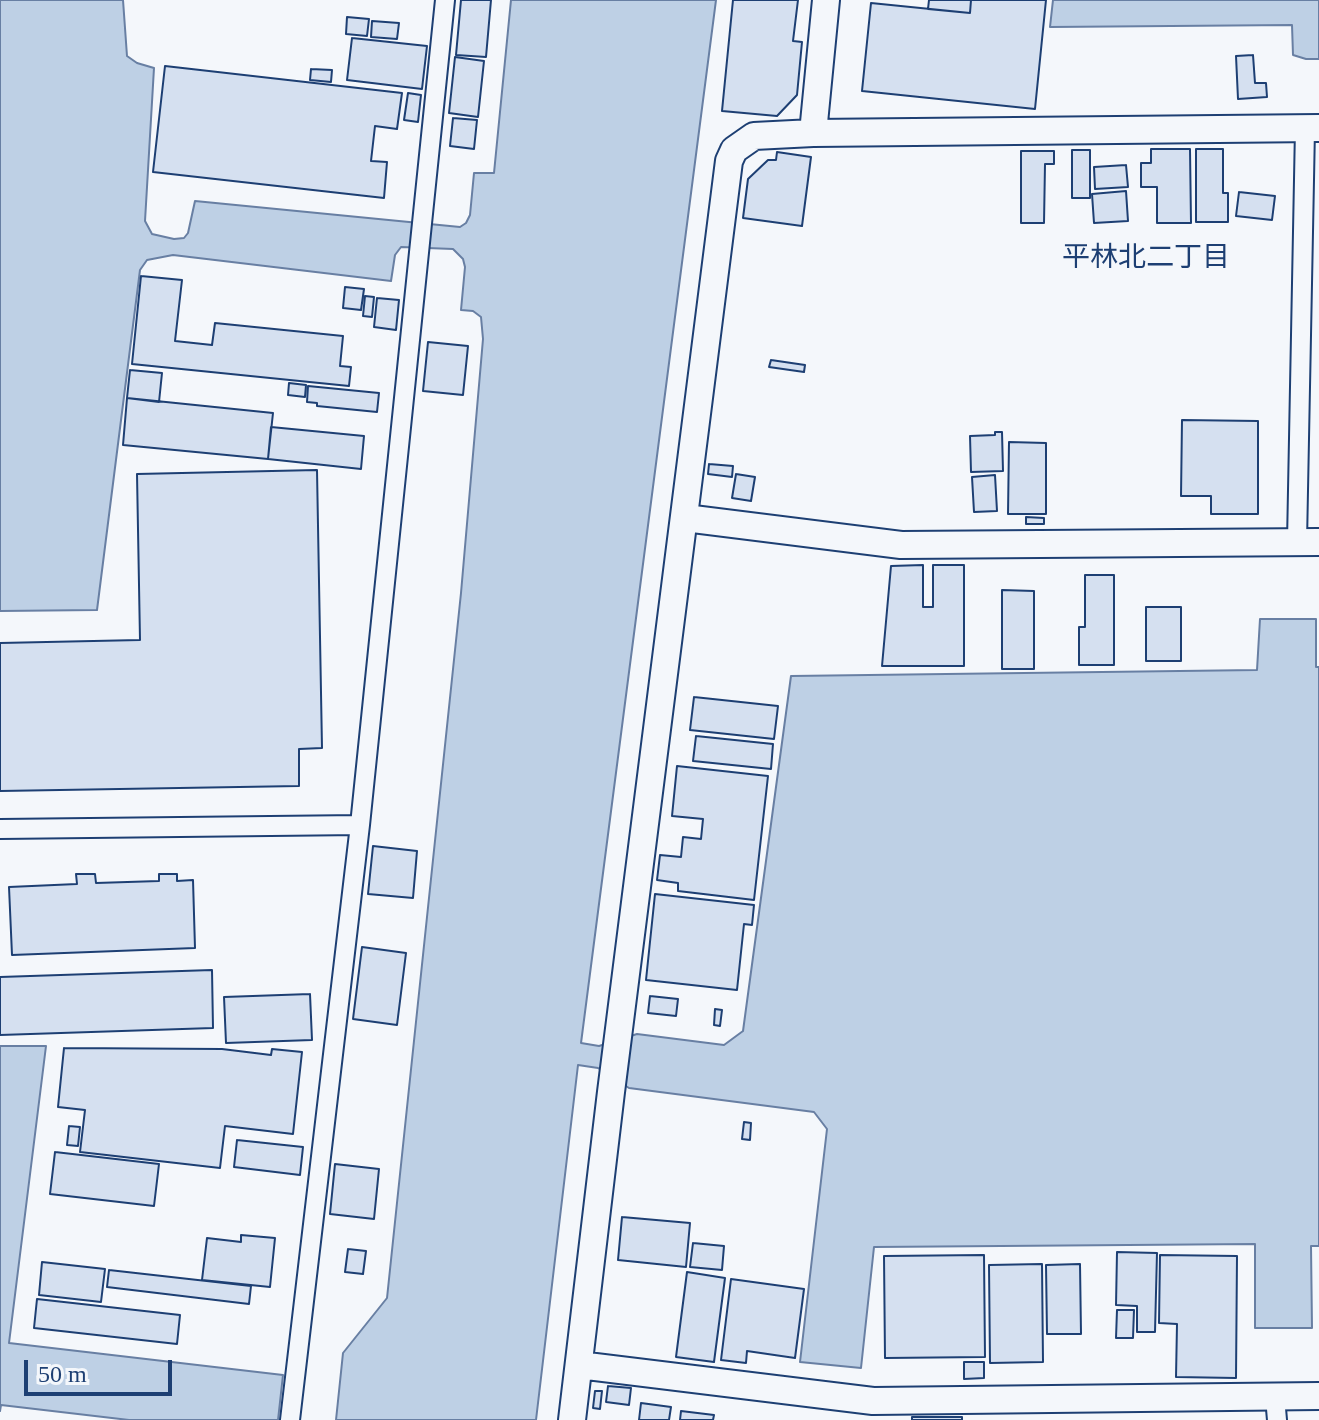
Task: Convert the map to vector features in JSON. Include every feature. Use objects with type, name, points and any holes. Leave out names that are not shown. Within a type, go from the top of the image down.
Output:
[{"type":"street","points":[[290,1420],[360,825],[445,0]]},
{"type":"street","points":[[813,133],[826,0]]},
{"type":"street","points":[[572,1420],[729,161],[734,150],[754,136],[813,133],[1312,128],[1308,542],[901,545],[685,518]]},
{"type":"street","points":[[0,829],[360,825]]},
{"type":"street","points":[[579,1365],[873,1401],[1276,1408],[1319,1396]]},
{"type":"water","points":[[0,0],[123,0],[127,56],[154,68],[145,221],[152,234],[174,239],[184,238],[188,233],[195,201],[460,227],[470,215],[474,173],[494,173],[511,0],[716,0],[581,1043],[599,1046],[637,1034],[724,1045],[743,1031],[791,676],[1257,670],[1260,619],[1316,619],[1316,667],[1319,667],[1319,1246],[1311,1246],[1312,1328],[1255,1328],[1255,1244],[874,1247],[861,1368],[800,1362],[827,1129],[814,1112],[629,1088],[598,1068],[578,1065],[536,1420],[336,1420],[343,1353],[387,1298],[461,593],[483,339],[481,317],[473,311],[461,310],[465,267],[463,259],[453,249],[401,247],[395,255],[391,281],[173,255],[147,260],[140,270],[97,610],[0,611]]},
{"type":"water","points":[[1053,0],[1319,0],[1319,59],[1293,55],[1292,25],[1050,27]]},
{"type":"water","points":[[0,1046],[46,1046],[9,1343],[283,1375],[278,1420],[129,1420],[1,1405],[0,1411]]},
{"type":"building","points":[[461,0],[491,0],[486,57],[456,55]]},
{"type":"building","points":[[733,0],[798,0],[793,41],[802,42],[797,95],[777,116],[722,111]]},
{"type":"building","points":[[929,0],[971,0],[970,13],[928,9]]},
{"type":"building","points":[[971,0],[1046,0],[1035,109],[862,91],[871,3],[970,13]]},
{"type":"building","points":[[347,17],[369,19],[367,36],[346,34]]},
{"type":"building","points":[[372,21],[399,23],[397,39],[371,37]]},
{"type":"building","points":[[352,38],[427,46],[422,89],[347,80]]},
{"type":"building","points":[[1253,55],[1255,83],[1266,83],[1267,97],[1238,99],[1236,56]]},
{"type":"building","points":[[455,57],[484,61],[478,117],[449,113]]},
{"type":"building","points":[[165,66],[402,93],[397,129],[375,126],[371,161],[387,162],[384,198],[153,172]]},
{"type":"building","points":[[311,69],[332,70],[331,82],[310,80]]},
{"type":"building","points":[[408,93],[421,95],[418,122],[404,120]]},
{"type":"building","points":[[453,118],[477,120],[474,149],[450,146]]},
{"type":"building","points":[[1151,149],[1190,149],[1191,223],[1157,223],[1157,187],[1141,187],[1141,163],[1151,163]]},
{"type":"building","points":[[1196,149],[1223,149],[1223,193],[1228,193],[1228,222],[1196,222]]},
{"type":"building","points":[[1072,150],[1090,150],[1090,198],[1072,198]]},
{"type":"building","points":[[1021,151],[1054,151],[1054,164],[1045,164],[1044,223],[1021,223]]},
{"type":"building","points":[[777,152],[811,157],[802,226],[743,218],[748,179],[768,160],[776,160]]},
{"type":"building","points":[[1126,165],[1128,187],[1095,189],[1094,167]]},
{"type":"building","points":[[1126,191],[1128,221],[1094,223],[1092,194]]},
{"type":"building","points":[[1239,192],[1275,196],[1272,220],[1236,216]]},
{"type":"building","points":[[141,276],[182,280],[175,341],[212,345],[215,323],[343,336],[340,366],[351,367],[349,386],[132,364]]},
{"type":"building","points":[[345,287],[364,289],[361,310],[343,308]]},
{"type":"building","points":[[365,296],[374,297],[372,317],[363,316]]},
{"type":"building","points":[[377,298],[399,300],[396,330],[374,327]]},
{"type":"building","points":[[428,342],[468,346],[463,395],[423,391]]},
{"type":"building","points":[[771,360],[805,365],[804,372],[769,367]]},
{"type":"building","points":[[130,370],[162,373],[159,402],[127,398]]},
{"type":"building","points":[[289,383],[306,385],[305,397],[288,395]]},
{"type":"building","points":[[308,386],[379,393],[377,412],[317,406],[317,403],[307,402]]},
{"type":"building","points":[[127,398],[273,413],[268,459],[123,445]]},
{"type":"building","points":[[1182,420],[1258,421],[1258,514],[1211,514],[1211,496],[1181,496]]},
{"type":"building","points":[[271,427],[364,436],[361,469],[268,459]]},
{"type":"building","points":[[995,432],[1002,432],[1003,471],[971,472],[970,436],[995,435]]},
{"type":"building","points":[[1009,442],[1046,443],[1046,514],[1008,514]]},
{"type":"building","points":[[709,464],[733,466],[732,477],[708,474]]},
{"type":"building","points":[[317,470],[322,748],[299,749],[299,786],[0,791],[0,643],[140,640],[137,474]]},
{"type":"building","points":[[736,474],[755,477],[751,501],[732,498]]},
{"type":"building","points":[[995,475],[997,511],[974,512],[972,477]]},
{"type":"building","points":[[1026,517],[1044,518],[1044,524],[1026,524]]},
{"type":"building","points":[[923,565],[923,607],[933,607],[933,565],[964,565],[964,666],[882,666],[891,566]]},
{"type":"building","points":[[1085,575],[1114,575],[1114,665],[1079,665],[1079,627],[1085,627]]},
{"type":"building","points":[[1002,590],[1034,591],[1034,669],[1002,669]]},
{"type":"building","points":[[1146,607],[1181,607],[1181,661],[1146,661]]},
{"type":"building","points":[[694,697],[778,706],[774,739],[690,730]]},
{"type":"building","points":[[696,736],[773,744],[771,769],[693,761]]},
{"type":"building","points":[[677,766],[768,776],[754,900],[678,891],[678,883],[657,880],[660,855],[681,857],[683,837],[701,839],[703,819],[672,816]]},
{"type":"building","points":[[373,846],[417,851],[413,898],[368,894]]},
{"type":"building","points":[[76,874],[95,874],[96,883],[159,881],[159,874],[177,874],[177,881],[193,880],[195,948],[12,955],[9,887],[77,884]]},
{"type":"building","points":[[655,894],[754,905],[752,925],[744,924],[737,990],[646,980]]},
{"type":"building","points":[[362,947],[406,953],[397,1025],[353,1019]]},
{"type":"building","points":[[212,970],[213,1028],[0,1035],[0,977]]},
{"type":"building","points":[[310,994],[312,1040],[226,1043],[224,997]]},
{"type":"building","points":[[650,996],[678,999],[676,1016],[648,1013]]},
{"type":"building","points":[[715,1009],[722,1010],[720,1026],[714,1025]]},
{"type":"building","points":[[64,1048],[222,1049],[271,1055],[272,1049],[302,1052],[293,1134],[225,1126],[220,1168],[80,1152],[85,1110],[58,1107]]},
{"type":"building","points":[[744,1122],[751,1123],[750,1140],[742,1139]]},
{"type":"building","points":[[69,1126],[80,1127],[78,1146],[67,1145]]},
{"type":"building","points":[[237,1140],[303,1147],[300,1175],[234,1167]]},
{"type":"building","points":[[55,1152],[159,1164],[154,1206],[50,1194]]},
{"type":"building","points":[[335,1164],[379,1169],[374,1219],[330,1214]]},
{"type":"building","points":[[622,1217],[690,1223],[686,1267],[618,1260]]},
{"type":"building","points":[[241,1235],[275,1238],[270,1287],[202,1280],[207,1238],[241,1242]]},
{"type":"building","points":[[693,1243],[724,1246],[722,1270],[690,1267]]},
{"type":"building","points":[[348,1249],[366,1251],[363,1274],[345,1272]]},
{"type":"building","points":[[1117,1252],[1157,1253],[1155,1332],[1137,1332],[1137,1306],[1116,1305]]},
{"type":"building","points":[[984,1255],[985,1357],[885,1358],[884,1256]]},
{"type":"building","points":[[1160,1255],[1237,1256],[1236,1378],[1176,1377],[1177,1324],[1159,1323]]},
{"type":"building","points":[[42,1262],[105,1269],[101,1302],[39,1295]]},
{"type":"building","points":[[1042,1264],[1043,1362],[990,1363],[989,1265]]},
{"type":"building","points":[[1080,1264],[1081,1334],[1047,1334],[1046,1265]]},
{"type":"building","points":[[109,1270],[251,1286],[249,1304],[107,1287]]},
{"type":"building","points":[[687,1272],[725,1278],[714,1362],[676,1357]]},
{"type":"building","points":[[731,1279],[804,1289],[795,1358],[747,1351],[746,1363],[721,1360]]},
{"type":"building","points":[[37,1299],[180,1315],[177,1344],[34,1328]]},
{"type":"building","points":[[1117,1310],[1134,1310],[1133,1338],[1116,1338]]},
{"type":"building","points":[[964,1362],[984,1362],[984,1378],[964,1379]]},
{"type":"building","points":[[608,1386],[631,1388],[629,1405],[606,1402]]},
{"type":"building","points":[[595,1391],[602,1391],[600,1409],[593,1408]]},
{"type":"building","points":[[641,1403],[671,1407],[669,1420],[639,1420]]},
{"type":"building","points":[[681,1411],[714,1415],[713,1420],[680,1420]]},
{"type":"building","points":[[912,1417],[962,1417],[962,1420],[912,1420]]},
{"type":"district","name":"平林北二丁目","points":[[1146,255]]}]
